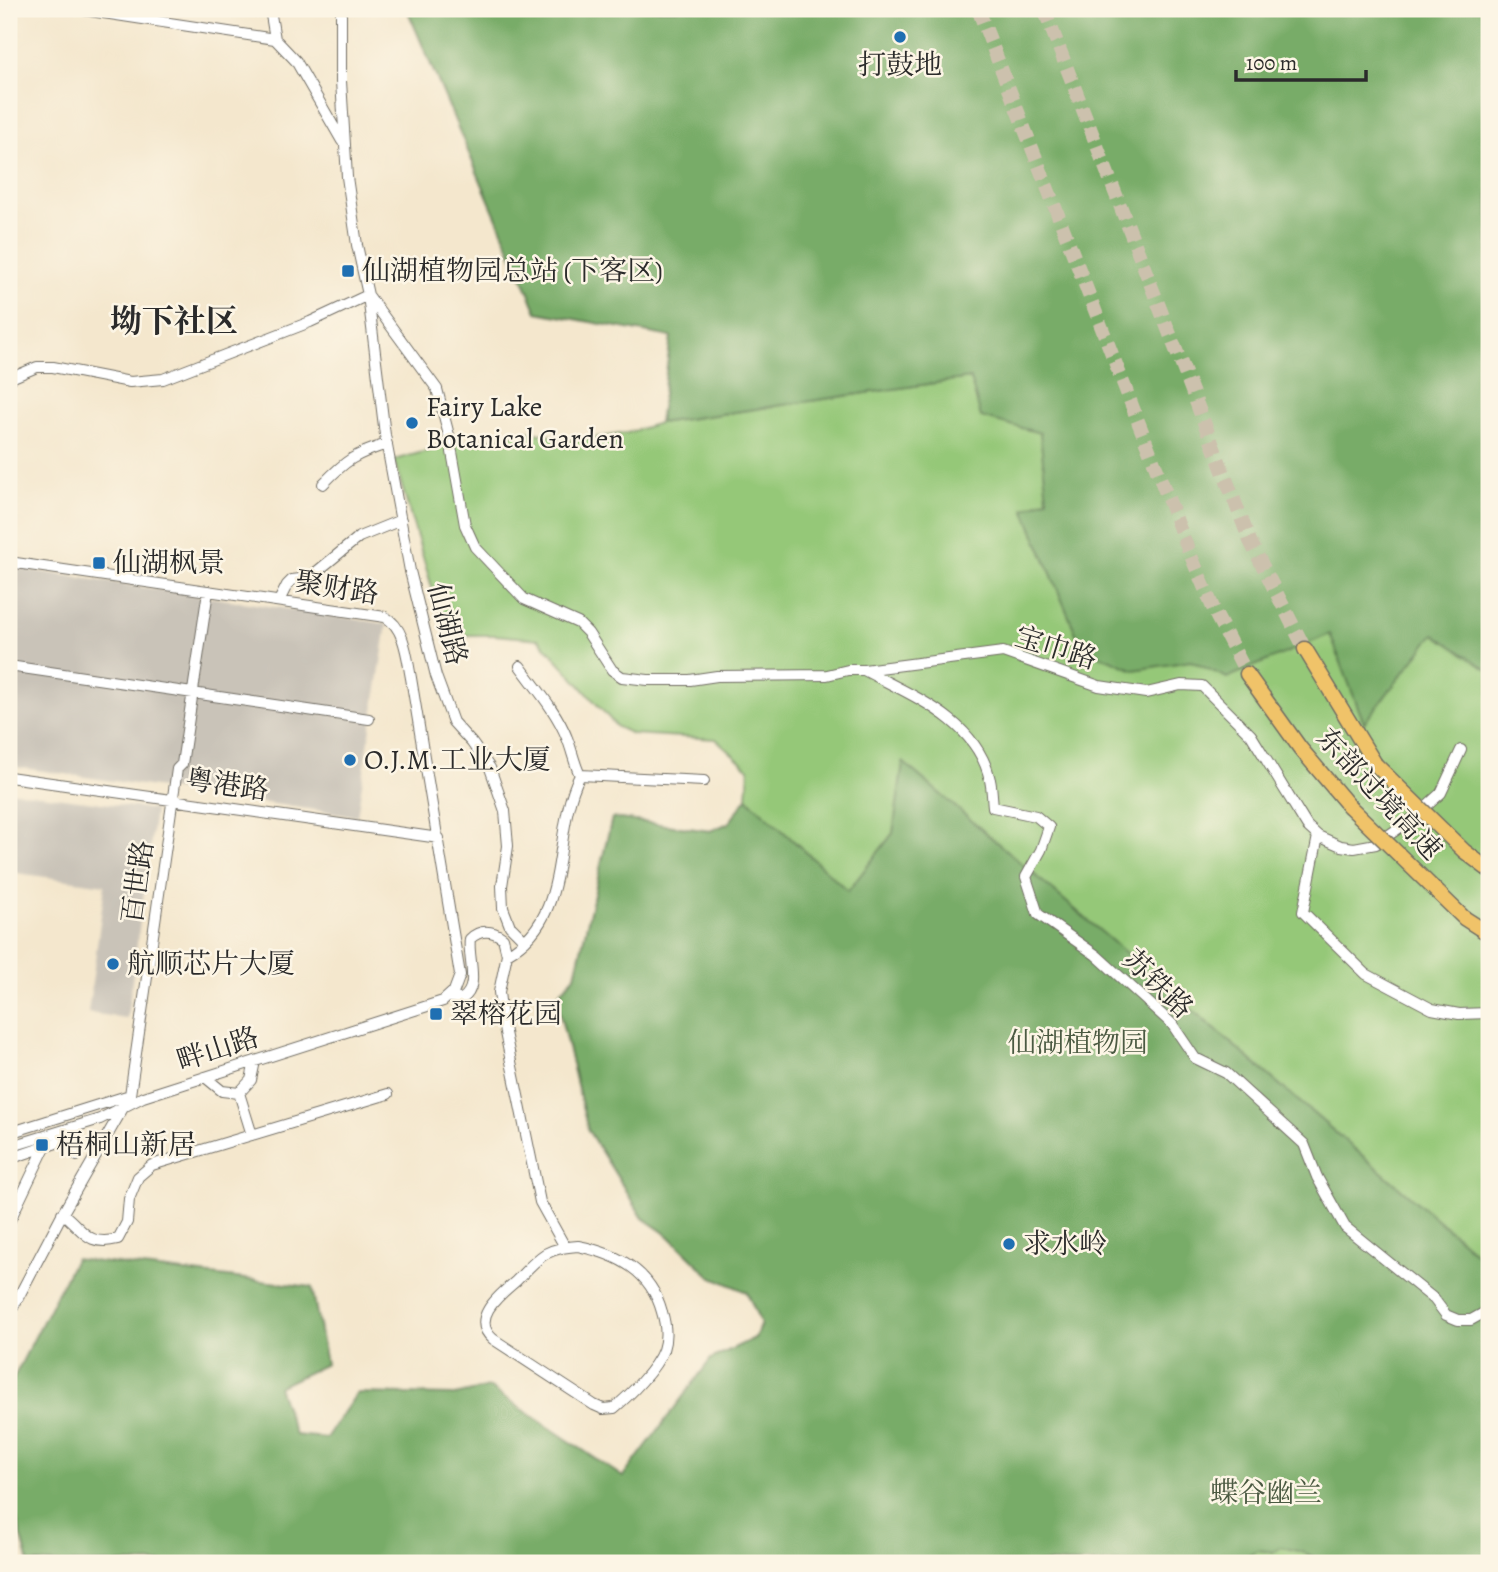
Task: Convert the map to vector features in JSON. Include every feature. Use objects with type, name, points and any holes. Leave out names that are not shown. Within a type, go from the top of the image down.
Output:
[{"type":"highway","name":"东部过境高速","points":[[1305,649],[1374,764],[1465,851],[1489,870]]},
{"type":"highway","name":"东部过境高速","points":[[1247,674],[1300,748],[1349,806],[1464,918],[1489,934]]},
{"type":"street","points":[[77,9],[275,39],[270,9]]},
{"type":"street","points":[[341,9],[344,144]]},
{"type":"street","name":"仙湖路","points":[[275,39],[296,61],[344,144],[351,216],[368,295],[387,444],[410,571],[436,676],[453,722],[490,768],[505,811],[508,846],[502,886],[503,908],[510,926],[525,941]]},
{"type":"street","points":[[9,377],[12,379],[37,368],[53,367],[130,382],[163,379],[310,322],[368,295]]},
{"type":"street","name":"仙湖路","points":[[368,295],[437,389],[452,448]]},
{"type":"street","points":[[323,484],[359,453],[387,444]]},
{"type":"street","name":"宝巾路","points":[[452,448],[465,525],[475,547],[524,599],[578,623],[588,633],[607,664],[622,677],[690,680],[717,676],[827,675],[848,670],[1003,652],[1099,686],[1146,693],[1181,685],[1202,686],[1251,735],[1307,827],[1318,836]]},
{"type":"street","points":[[279,601],[292,580],[309,578],[359,537],[401,520]]},
{"type":"street","name":"聚财路","points":[[9,562],[385,617],[396,624],[411,678],[460,975],[458,983],[446,999]]},
{"type":"street","name":"百世路","points":[[9,1133],[130,1095],[177,769],[183,764],[208,591]]},
{"type":"street","points":[[9,666],[369,719]]},
{"type":"street","points":[[520,666],[549,706],[567,737],[580,775],[573,790],[555,885],[541,924],[525,941],[507,954],[499,992],[540,1202],[565,1247]]},
{"type":"street","name":"苏铁路","points":[[864,670],[944,713],[974,742],[990,778],[993,807],[1035,816],[1049,827],[1041,850],[1026,877],[1038,914],[1096,955],[1172,1024],[1195,1058],[1226,1073],[1304,1144],[1317,1177],[1345,1227],[1434,1299],[1446,1314],[1458,1320],[1471,1320],[1489,1310]]},
{"type":"street","points":[[1461,750],[1441,793],[1412,819],[1376,844],[1354,848],[1341,846],[1318,836],[1303,912],[1366,974],[1432,1009],[1459,1014],[1489,1013]]},
{"type":"street","points":[[580,775],[704,782]]},
{"type":"street","name":"粤港路","points":[[9,777],[439,838]]},
{"type":"street","name":"畔山路","points":[[9,1147],[100,1119],[143,1097],[446,999],[462,999],[470,991],[472,975],[468,950],[470,939],[474,935],[482,932],[497,934],[503,938],[507,954]]},
{"type":"street","points":[[239,1093],[251,1080],[255,1061]]},
{"type":"street","points":[[205,1077],[222,1091],[239,1093]]},
{"type":"street","points":[[239,1093],[252,1135]]},
{"type":"street","points":[[62,1213],[78,1225],[89,1239],[105,1242],[118,1239],[127,1222],[129,1199],[138,1177],[152,1165],[388,1094]]},
{"type":"street","points":[[9,1315],[62,1213],[123,1107]]},
{"type":"street","points":[[9,1159],[68,1139],[77,1156]]},
{"type":"street","points":[[9,1222],[45,1147]]},
{"type":"street","points":[[565,1247],[593,1249],[621,1259],[644,1276],[659,1301],[665,1331],[661,1355],[649,1372],[614,1408],[603,1409],[594,1405],[492,1339],[486,1330],[485,1318],[493,1302],[544,1255],[565,1247]]},
{"type":"shaded area","points":[[9,567],[387,624],[357,816],[9,766]]},
{"type":"shaded area","points":[[9,791],[155,810],[127,1018],[88,1013],[105,885],[9,872]]},
{"type":"green space","points":[[407,9],[1489,9],[1489,671],[1434,634],[1364,723],[1330,634],[1227,678],[1191,661],[1134,670],[1082,648],[1024,509],[1047,499],[1040,433],[981,417],[970,378],[659,423],[671,337],[537,312]]},
{"type":"green space","name":"仙湖植物园","points":[[970,378],[1489,631],[1489,1563],[663,1563],[711,1359],[755,1338],[761,1323],[747,1292],[710,1276],[669,1236],[643,1218],[588,1130],[556,997],[575,976],[612,818],[711,831],[729,823],[747,798],[749,769],[716,739],[632,734],[617,727],[539,639],[453,635],[437,604],[394,460],[438,448],[438,445],[471,443],[528,431],[574,441],[627,433],[659,423]]},
{"type":"green space","name":"蝶谷幽兰","points":[[903,762],[1489,1264],[1489,1563],[1325,1563],[1305,1553],[1282,1547],[1273,1552],[1257,1550],[1236,1563],[29,1563],[9,1492],[9,1387],[75,1259],[312,1287],[326,1364],[278,1387],[295,1435],[326,1438],[357,1393],[455,1395],[489,1387],[623,1477],[711,1359],[755,1338],[761,1324],[747,1292],[710,1276],[669,1236],[643,1218],[588,1130],[556,997],[575,976],[612,818],[710,831],[729,823],[747,798],[848,891],[893,833]]},
{"type":"tunnel","points":[[978,9],[1183,537],[1217,617],[1247,674]]},
{"type":"tunnel","points":[[1044,9],[1250,541],[1305,649]]},
{"type":"place","name":"打鼓地","points":[[900,37]]},
{"type":"place","name":"仙湖植物园总站 (下客区)","points":[[348,271]]},
{"type":"place","name":"Fairy Lake Botanical Garden","points":[[412,423]]},
{"type":"place","name":"仙湖枫景","points":[[99,563]]},
{"type":"place","name":"O.J.M.工业大厦","points":[[350,760]]},
{"type":"place","name":"航顺芯片大厦","points":[[113,964]]},
{"type":"place","name":"翠榕花园","points":[[436,1014]]},
{"type":"place","name":"梧桐山新居","points":[[42,1145]]},
{"type":"place","name":"求水岭","points":[[1009,1244]]},
{"type":"district","name":"坳下社区","points":[[174,321]]}]
